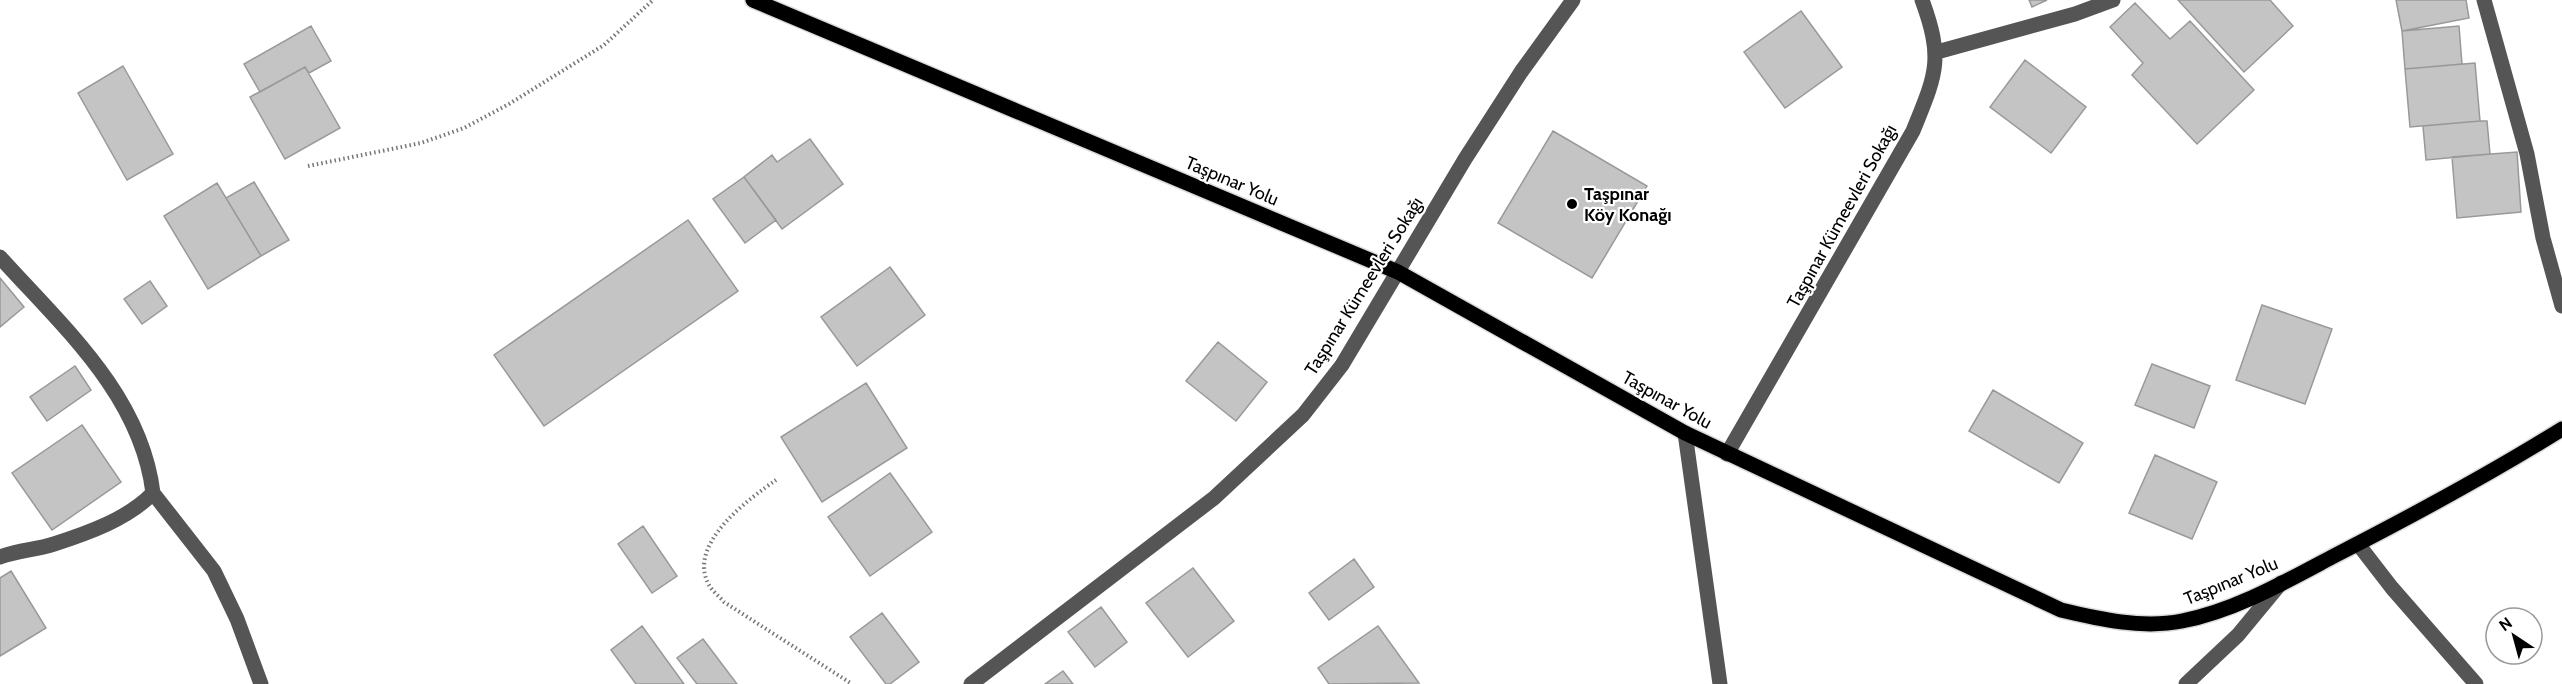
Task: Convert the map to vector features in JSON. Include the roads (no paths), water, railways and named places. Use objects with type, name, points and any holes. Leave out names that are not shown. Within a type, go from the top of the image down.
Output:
[{"type":"main road","name":"Taşpınar Yolu","points":[[753,0],[1398,272],[1685,433],[2061,610],[2105,621],[2180,622],[2215,612],[2281,583],[2445,499],[2562,429]]},
{"type":"street","name":"Taşpınar Kümeevleri Sokağı","points":[[971,684],[1214,498],[1303,415],[1342,365],[1490,120],[1563,11],[1573,0]]},
{"type":"street","name":"Taşpınar Kümeevleri Sokağı","points":[[1728,454],[1912,131],[1930,87],[1937,52],[1922,0]]},
{"type":"street","points":[[1937,52],[2075,14],[2113,0]]},
{"type":"street","points":[[2484,0],[2527,154],[2543,238],[2562,306]]},
{"type":"street","points":[[0,257],[100,368],[126,409],[150,467],[153,493],[214,571],[237,619],[261,684]]},
{"type":"street","points":[[1685,433],[1720,684]]},
{"type":"street","points":[[0,557],[12,552],[53,544],[104,524],[138,509],[153,493]]},
{"type":"street","points":[[2358,544],[2392,588],[2476,684]]},
{"type":"street","points":[[2186,684],[2238,635],[2281,583]]},
{"type":"place","name":"Taşpınar Köy Konağı","points":[[1572,204]]}]
